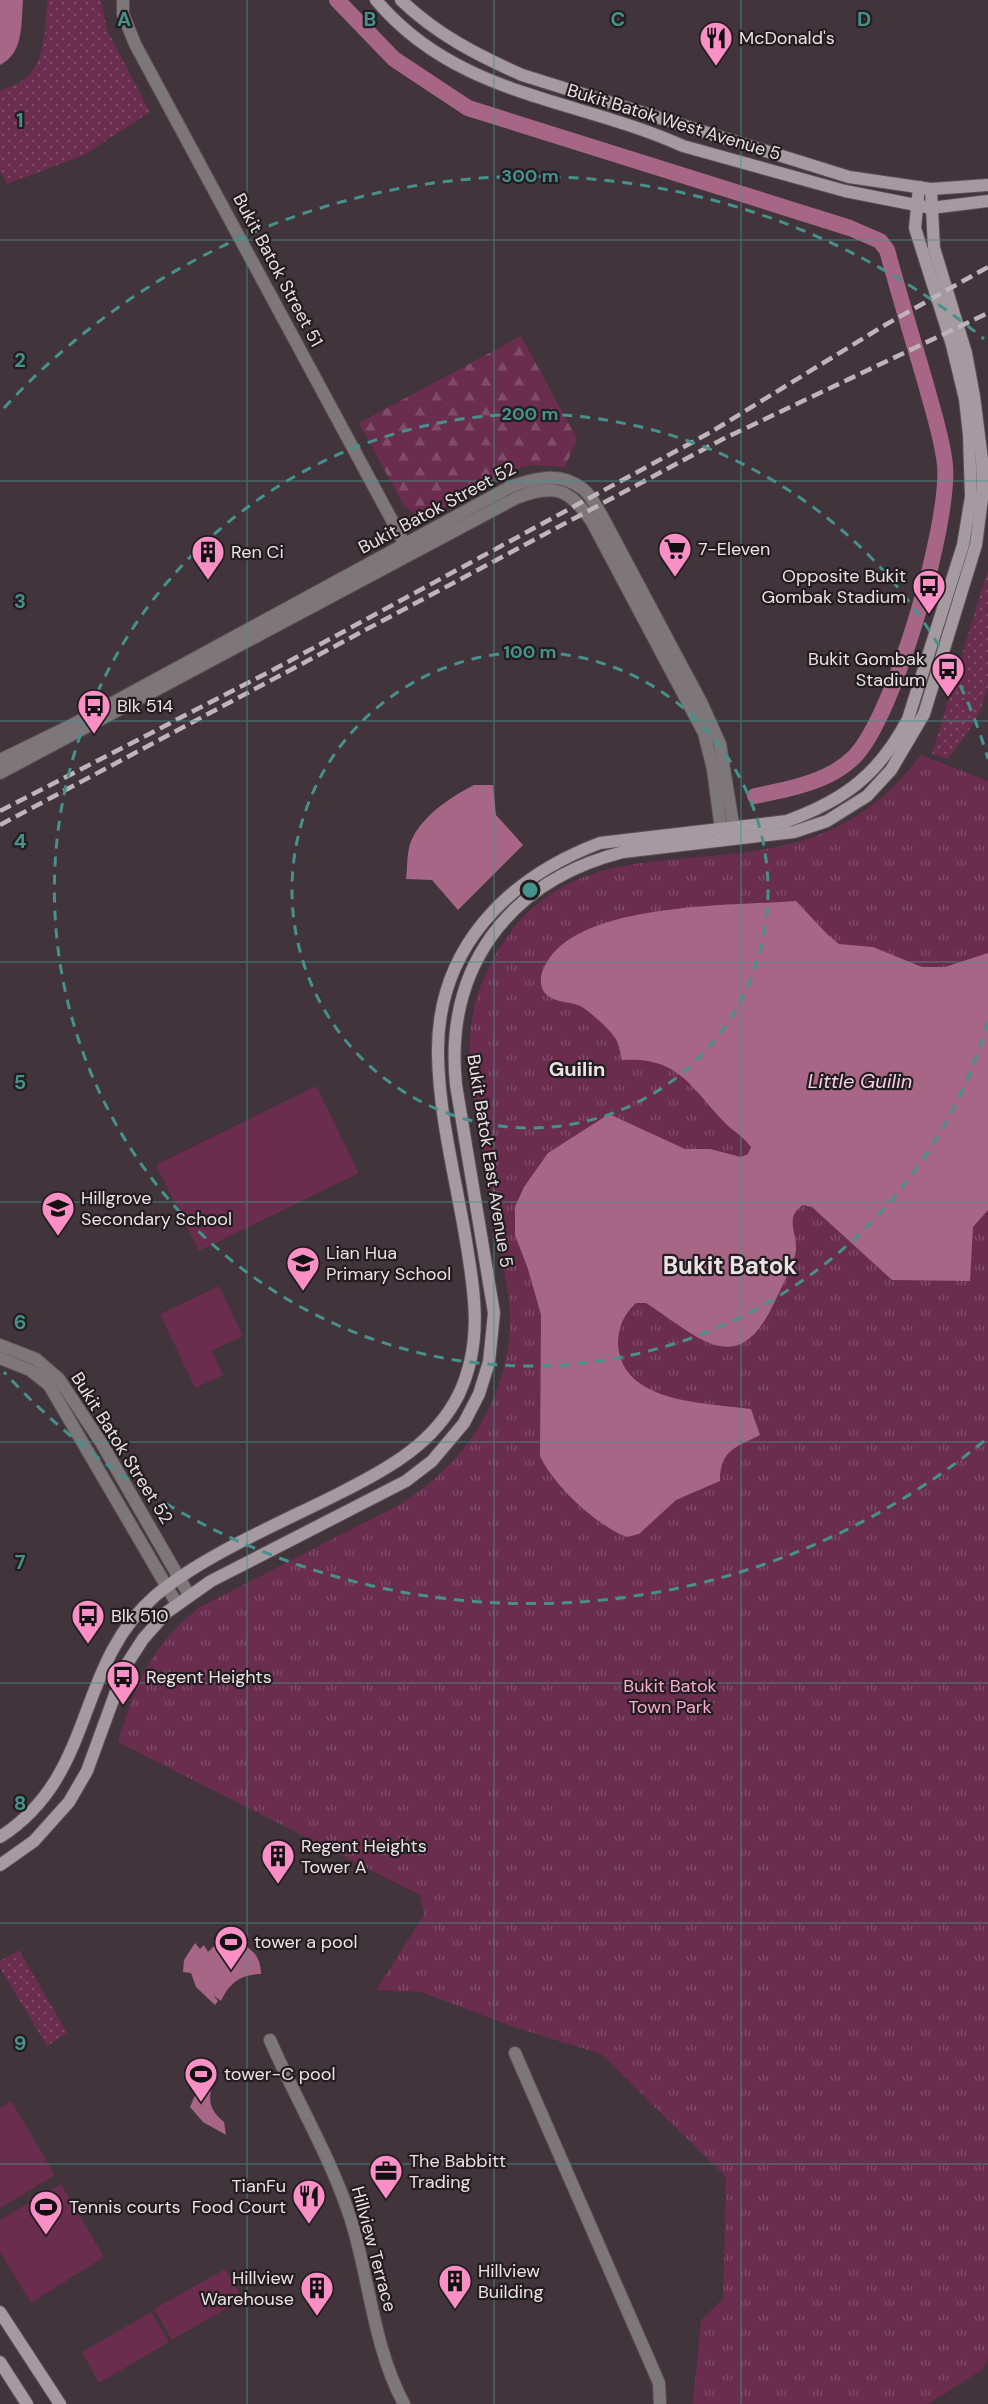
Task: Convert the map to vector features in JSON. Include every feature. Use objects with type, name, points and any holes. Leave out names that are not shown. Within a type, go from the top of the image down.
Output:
[{"type":"street","name":"Bukit Batok Street 51","points":[[123,0],[123,14],[145,62],[408,548]]},
{"type":"street","name":"Bukit Batok West Avenue 5","points":[[376,0],[422,43],[504,87],[660,136],[683,146],[845,191],[931,208],[988,201]]},
{"type":"street","name":"Bukit Batok West Avenue 5","points":[[401,0],[425,23],[480,57],[522,75],[849,177],[925,188],[988,185]]},
{"type":"street","name":"Bukit Batok East Avenue 5","points":[[735,834],[787,821],[815,811],[860,783],[894,746],[908,719],[963,545],[971,472],[965,399],[952,345],[915,228],[917,205],[925,188]]},
{"type":"street","name":"Bukit Batok East Avenue 5","points":[[0,1837],[32,1811],[55,1783],[72,1753],[109,1654],[133,1619],[167,1586],[179,1578],[401,1460],[434,1431],[460,1390],[475,1342],[476,1307],[441,1088],[438,1041],[449,987],[463,953],[482,922],[508,894],[572,854],[618,840],[794,832],[827,821],[867,796],[891,770],[909,744],[930,699],[976,545],[983,491],[974,396],[966,353],[934,248],[931,208],[925,188]]},
{"type":"street","name":"Bukit Batok Street 52","points":[[0,773],[408,548],[510,487],[532,478],[553,476],[584,489],[607,525],[714,729],[724,762],[735,834]]},
{"type":"street","name":"Bukit Batok Street 52","points":[[0,760],[72,725],[408,548],[535,490],[552,488],[569,495],[592,522],[704,733],[713,769],[721,835]]},
{"type":"street","name":"Bukit Batok East Avenue 5","points":[[0,1865],[34,1841],[69,1802],[87,1771],[125,1667],[143,1639],[177,1604],[240,1565],[406,1481],[432,1461],[464,1423],[479,1394],[492,1346],[493,1296],[456,1085],[454,1052],[457,1019],[466,984],[492,935],[508,914],[542,886],[575,867],[624,852],[721,835]]},
{"type":"street","name":"Bukit Batok Street 52","points":[[0,1345],[36,1359],[59,1379],[102,1444],[189,1595]]},
{"type":"street","name":"Bukit Batok Street 52","points":[[0,1358],[30,1370],[49,1385],[177,1604]]},
{"type":"street","name":"Hillview Terrace","points":[[270,2040],[340,2188],[352,2223],[379,2342],[404,2404]]},
{"type":"street","points":[[515,2053],[659,2383],[660,2404]]},
{"type":"street","points":[[0,2312],[60,2404]]},
{"type":"street","points":[[0,2362],[27,2404]]},
{"type":"green space","points":[[47,0],[101,0],[107,30],[150,112],[84,155],[7,184],[0,172],[0,91],[26,78],[38,62],[44,42]]},
{"type":"green space","points":[[521,336],[577,439],[565,467],[532,465],[518,468],[432,514],[417,515],[404,506],[359,423]]},
{"type":"green space","points":[[988,569],[988,685],[982,706],[973,724],[947,759],[932,754]]},
{"type":"green space","name":"Bukit Batok Town Park","points":[[921,755],[988,781],[988,2358],[983,2369],[928,2404],[693,2404],[701,2320],[723,2299],[726,2177],[601,2054],[517,2028],[421,1992],[376,1990],[424,1915],[420,1895],[118,1742],[131,1702],[147,1667],[169,1636],[183,1622],[200,1607],[395,1507],[419,1491],[442,1473],[461,1452],[478,1429],[491,1404],[508,1349],[510,1310],[473,1093],[471,1031],[479,990],[488,969],[517,923],[552,893],[591,875],[632,864],[768,849],[813,837],[845,823],[873,804],[898,782]]},
{"type":"green space","points":[[316,1086],[359,1173],[199,1251],[156,1165]]},
{"type":"green space","points":[[219,1286],[243,1336],[212,1351],[223,1375],[195,1388],[160,1314]]},
{"type":"green space","points":[[19,1950],[67,2033],[47,2046],[0,1968],[0,1961]]},
{"type":"green space","name":"Tennis courts","points":[[11,2101],[55,2175],[0,2208],[0,2108]]},
{"type":"green space","name":"Tennis courts","points":[[61,2184],[104,2257],[31,2303],[0,2252],[0,2220]]},
{"type":"green space","points":[[225,2269],[243,2299],[172,2340],[154,2309]]},
{"type":"green space","points":[[151,2312],[169,2342],[99,2383],[82,2352]]},
{"type":"water","points":[[0,0],[23,0],[20,37],[8,60],[0,65]]},
{"type":"water","points":[[474,785],[493,785],[496,815],[523,845],[458,910],[432,880],[406,879],[408,852],[413,837],[425,820],[448,800]]},
{"type":"water","name":"Little Guilin","points":[[796,901],[839,944],[873,947],[922,967],[945,967],[988,953],[988,1210],[973,1227],[970,1281],[892,1280],[812,1207],[803,1205],[794,1215],[796,1250],[790,1268],[761,1326],[747,1340],[732,1346],[717,1346],[684,1329],[646,1303],[636,1303],[622,1321],[618,1344],[623,1364],[634,1379],[670,1397],[691,1402],[751,1409],[760,1435],[737,1447],[726,1456],[720,1481],[676,1500],[639,1534],[627,1537],[603,1524],[577,1503],[555,1479],[540,1456],[541,1315],[528,1269],[515,1235],[515,1207],[524,1187],[548,1153],[609,1114],[685,1149],[710,1149],[741,1157],[748,1154],[751,1147],[724,1122],[682,1076],[657,1063],[622,1060],[618,1043],[609,1030],[582,1007],[549,997],[542,988],[541,974],[547,962],[565,942],[592,928],[625,918],[699,907]]},
{"type":"water","name":"tower a pool","points":[[228,1939],[247,1947],[256,1955],[261,1974],[254,1974],[236,1981],[221,2001],[213,1995],[218,2001],[215,2005],[196,1987],[191,1973],[183,1972],[184,1960],[195,1943],[200,1949],[204,1945],[208,1952],[219,1941]]},
{"type":"water","name":"tower-C pool","points":[[207,2078],[212,2085],[211,2105],[224,2122],[226,2135],[203,2122],[190,2107],[196,2093],[206,2084]]},
{"type":"waterway","points":[[337,0],[394,59],[468,108],[850,228],[880,241],[887,250],[942,443],[945,465],[939,529],[929,571],[917,616],[887,701],[871,734],[855,756],[845,765],[821,778],[795,787],[755,796]]},
{"type":"railway","points":[[0,811],[271,671],[711,432],[885,325],[988,267]]},
{"type":"railway","points":[[0,825],[723,439],[988,313]]},
{"type":"place","name":"McDonald's","points":[[716,67]]},
{"type":"place","name":"7-Eleven","points":[[675,578]]},
{"type":"place","name":"Ren Ci","points":[[208,581]]},
{"type":"place","name":"Opposite Bukit Gombak Stadium","points":[[929,615]]},
{"type":"place","name":"Bukit Gombak Stadium","points":[[948,698]]},
{"type":"place","name":"Blk 514","points":[[94,735]]},
{"type":"place","name":"Hillgrove Secondary School","points":[[58,1237]]},
{"type":"place","name":"Lian Hua Primary School","points":[[303,1292]]},
{"type":"place","name":"Blk 510","points":[[88,1645]]},
{"type":"place","name":"Regent Heights","points":[[123,1706]]},
{"type":"place","name":"Regent Heights Tower A","points":[[278,1885]]},
{"type":"place","name":"tower a pool","points":[[231,1971]]},
{"type":"place","name":"tower-C pool","points":[[201,2103]]},
{"type":"place","name":"The Babbitt Trading","points":[[386,2200]]},
{"type":"place","name":"TianFu Food Court","points":[[309,2225]]},
{"type":"place","name":"Tennis courts","points":[[46,2236]]},
{"type":"place","name":"Hillview Building","points":[[455,2310]]},
{"type":"place","name":"Hillview Warehouse","points":[[317,2317]]},
{"type":"district","name":"Guilin","points":[[577,1069]]},
{"type":"district","name":"Bukit Batok","points":[[730,1266]]}]
